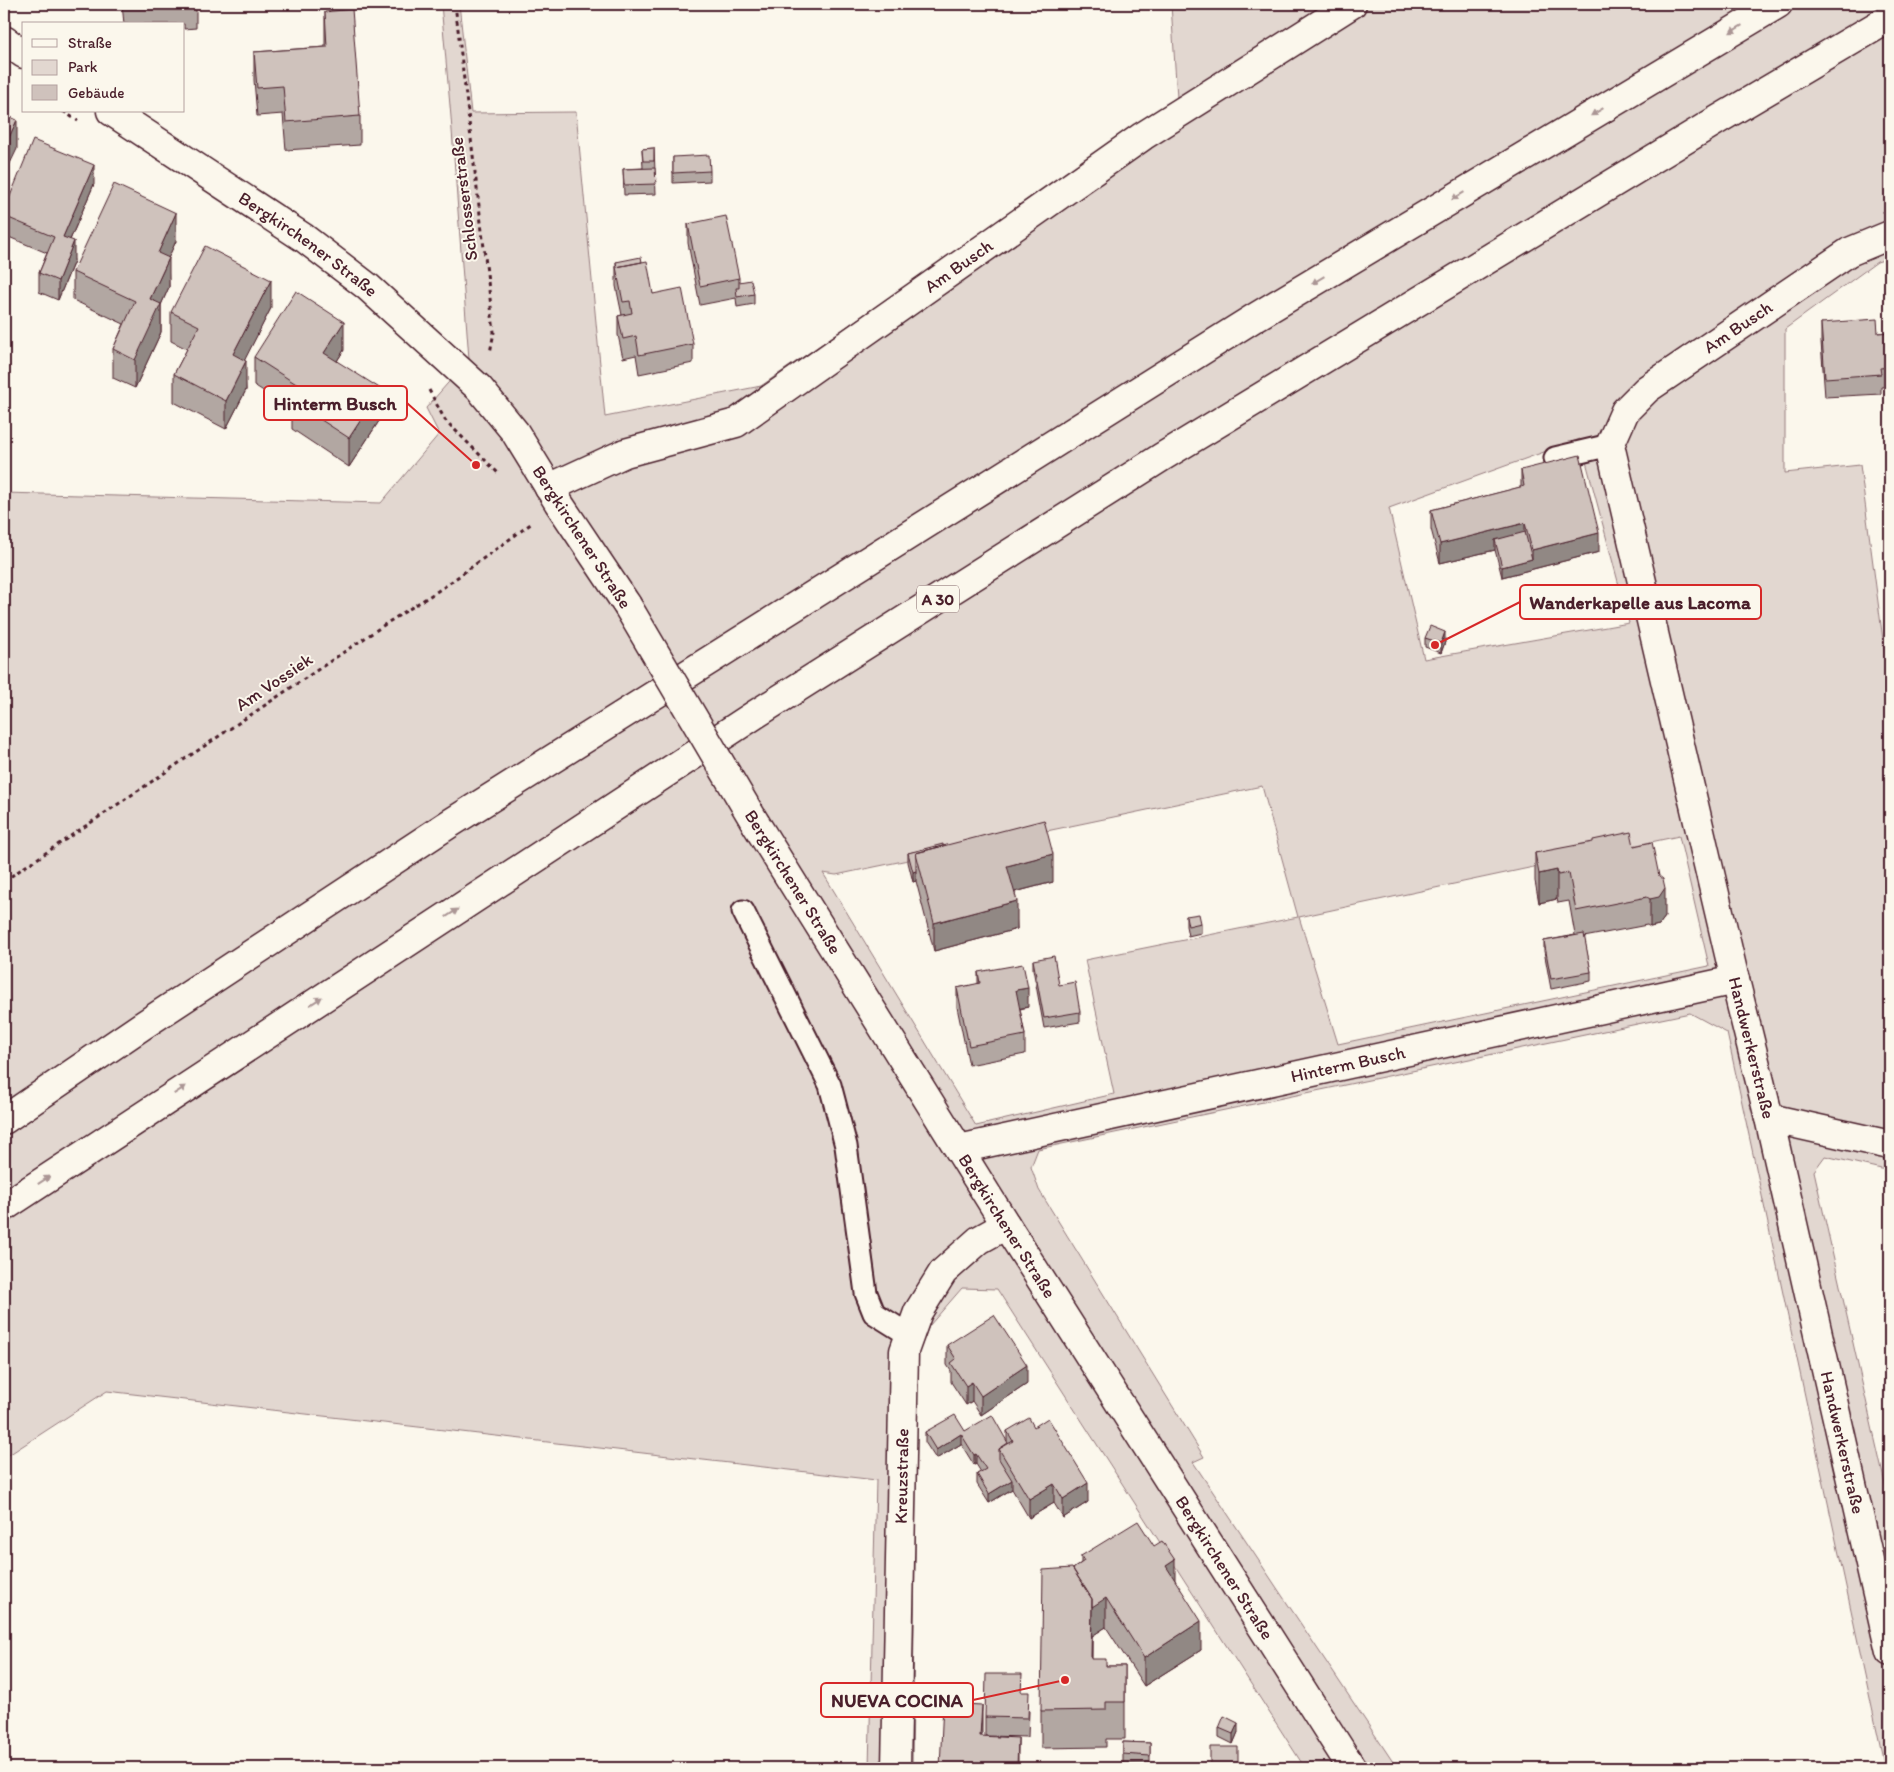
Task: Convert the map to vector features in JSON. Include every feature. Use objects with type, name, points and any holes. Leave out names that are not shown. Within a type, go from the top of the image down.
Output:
[{"type":"main road","name":"Am Busch","points":[[554,495],[624,453],[736,424],[1143,136],[1352,4]]},
{"type":"main road","points":[[4,1120],[142,1026],[450,824],[1254,318],[1778,4]]},
{"type":"main road","name":"A 30","points":[[4,1207],[748,720],[1154,462],[1719,119],[1890,18]]},
{"type":"main road","points":[[4,40],[22,53]]},
{"type":"main road","name":"Bergkirchener Straße","points":[[113,112],[304,238],[368,287],[479,388],[515,432],[626,605],[756,824],[959,1150],[1352,1768]]},
{"type":"main road","name":"Am Busch","points":[[1610,445],[1625,411],[1647,389],[1849,252],[1890,235]]},
{"type":"main road","name":"Handwerkerstraße","points":[[1610,445],[1770,1118],[1890,1652]]},
{"type":"main road","name":"Hinterm Busch","points":[[959,1150],[1736,980]]},
{"type":"main road","points":[[1770,1118],[1890,1145]]},
{"type":"main road","name":"Kreuzstraße","points":[[896,1768],[904,1350],[918,1312],[943,1272],[979,1240],[1006,1224]]},
{"type":"lane","points":[[1555,458],[1610,445]]},
{"type":"lane","points":[[743,911],[830,1084],[846,1146],[866,1293],[874,1313],[909,1335]]},
{"type":"path","name":"Schlosserstraße","points":[[456,4],[494,332],[487,371],[479,388]]},
{"type":"path","name":"Am Vossiek","points":[[4,881],[387,623],[444,587],[540,518],[554,495]]},
{"type":"green space","points":[[441,4],[459,4],[471,113],[576,112],[605,417],[761,386],[1177,98],[1171,4],[1890,4],[1890,207],[1882,212],[1890,212],[1890,258],[1877,262],[1785,329],[1785,473],[1860,465],[1886,663],[1890,663],[1890,1171],[1825,1156],[1814,1171],[1890,1506],[1890,1768],[1885,1768],[1727,1033],[1690,1013],[1038,1149],[1031,1167],[1039,1190],[1204,1457],[1193,1462],[1397,1768],[1305,1768],[997,1289],[962,1288],[929,1326],[918,1354],[912,1768],[869,1768],[876,1480],[107,1391],[4,1458],[4,493],[381,503],[439,434],[426,408],[469,359]],"holes":[[[1580,439],[1629,623],[1424,659],[1389,508]],[[1262,786],[1298,917],[1085,960],[1114,1094],[976,1126],[823,873],[836,875]],[[1679,836],[1709,966],[1338,1044],[1299,917]]]},
{"type":"building","points":[[352,9],[360,116],[286,122],[283,86],[257,88],[254,52],[327,47],[325,12]]},
{"type":"building","points":[[4,114],[17,120],[4,148]]},
{"type":"building","points":[[33,140],[94,165],[63,237],[74,241],[58,281],[39,273],[54,237],[4,216],[4,211]]},
{"type":"building","points":[[654,148],[654,161],[643,161],[642,149]]},
{"type":"building","points":[[709,155],[710,171],[673,173],[673,157]]},
{"type":"building","points":[[655,168],[656,184],[624,185],[623,169]]},
{"type":"building","points":[[114,184],[176,213],[158,253],[169,258],[150,299],[161,304],[135,360],[113,349],[135,301],[73,272]]},
{"type":"building","points":[[726,216],[739,278],[700,286],[688,224]]},
{"type":"building","points":[[205,246],[271,280],[233,354],[246,361],[226,401],[174,374],[199,326],[171,312]]},
{"type":"building","points":[[641,257],[642,262],[617,267],[616,262]]},
{"type":"building","points":[[647,261],[653,294],[682,288],[693,344],[639,355],[636,336],[623,339],[618,316],[632,313],[630,301],[623,302],[616,267]]},
{"type":"building","points":[[751,280],[754,294],[737,297],[736,288],[739,288],[739,282]]},
{"type":"building","points":[[296,291],[344,322],[324,353],[381,389],[349,438],[292,401],[301,387],[254,357]]},
{"type":"building","points":[[1877,319],[1878,333],[1890,332],[1890,367],[1880,368],[1881,374],[1825,378],[1821,323]]},
{"type":"building","points":[[1580,455],[1599,533],[1532,550],[1525,523],[1440,544],[1431,510],[1524,486],[1521,470]]},
{"type":"building","points":[[1525,532],[1532,559],[1502,567],[1495,540]]},
{"type":"building","points":[[1430,626],[1445,632],[1441,643],[1425,638]]},
{"type":"building","points":[[1044,820],[1053,854],[1007,866],[1017,901],[934,923],[916,853]]},
{"type":"building","points":[[1631,832],[1634,846],[1652,842],[1659,876],[1663,879],[1665,888],[1659,897],[1650,899],[1647,897],[1576,911],[1569,873],[1558,875],[1557,870],[1539,874],[1535,853],[1593,842],[1593,840]]},
{"type":"building","points":[[943,844],[943,846],[916,853],[916,871],[913,872],[908,853]]},
{"type":"building","points":[[1199,914],[1201,923],[1188,926],[1186,916]]},
{"type":"building","points":[[1584,934],[1591,972],[1551,979],[1544,941]]},
{"type":"building","points":[[1054,956],[1059,985],[1075,982],[1080,1012],[1044,1018],[1033,960]]},
{"type":"building","points":[[1023,964],[1028,988],[1016,990],[1025,1035],[969,1046],[957,988],[980,983],[978,972]]},
{"type":"building","points":[[994,1315],[1027,1365],[981,1396],[972,1382],[966,1386],[951,1363],[956,1359],[947,1345]]},
{"type":"building","points":[[955,1415],[965,1431],[992,1415],[1008,1443],[999,1449],[999,1459],[1012,1480],[989,1494],[977,1474],[986,1469],[976,1454],[974,1455],[961,1434],[936,1450],[925,1432]]},
{"type":"building","points":[[1029,1418],[1034,1427],[1048,1418],[1088,1483],[1063,1499],[1054,1484],[1029,1499],[999,1449],[1013,1441],[1007,1431]]},
{"type":"building","points":[[1138,1521],[1154,1546],[1162,1541],[1175,1560],[1166,1566],[1201,1621],[1144,1658],[1106,1598],[1092,1607],[1092,1599],[1073,1569],[1084,1561],[1081,1556]]},
{"type":"building","points":[[1072,1568],[1092,1599],[1091,1659],[1106,1659],[1106,1666],[1125,1666],[1125,1702],[1106,1702],[1106,1710],[1041,1711],[1043,1570]]},
{"type":"building","points":[[986,1674],[1022,1674],[1021,1692],[1029,1692],[1028,1718],[985,1717]]},
{"type":"building","points":[[943,1703],[982,1705],[980,1736],[1018,1738],[1017,1768],[940,1768]]},
{"type":"building","points":[[1224,1716],[1238,1723],[1233,1734],[1219,1728]]},
{"type":"building","points":[[1123,1742],[1150,1743],[1150,1756],[1123,1754]]},
{"type":"building","points":[[1210,1747],[1238,1747],[1238,1768],[1210,1768]]},
{"type":"building","points":[[1286,1763],[1289,1768],[1278,1768]]},
{"type":"place","name":"Hinterm Busch","points":[[476,465]]},
{"type":"place","name":"Wanderkapelle aus Lacoma","points":[[1435,645]]},
{"type":"place","name":"NUEVA COCINA","points":[[1065,1680]]}]
